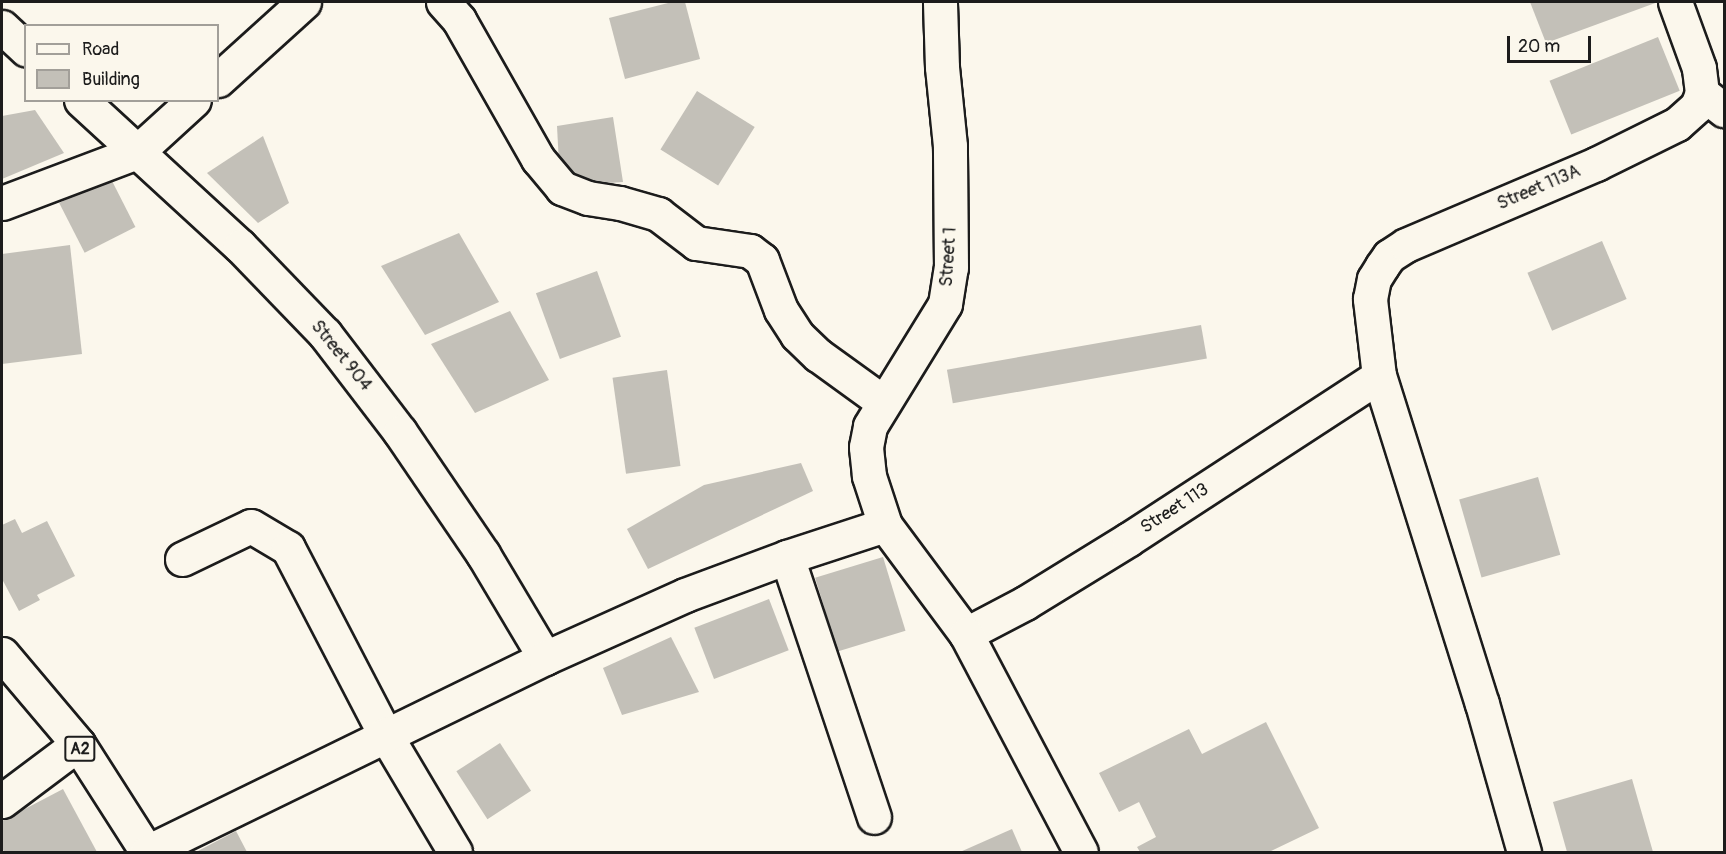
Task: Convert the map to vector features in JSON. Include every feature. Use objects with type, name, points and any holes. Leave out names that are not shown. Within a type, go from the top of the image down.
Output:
[{"type":"street","points":[[219,79],[304,2]]},
{"type":"street","points":[[443,2],[459,20],[538,159],[562,188],[588,198],[620,203],[658,214],[696,243],[750,251],[762,260],[781,310],[797,335],[818,355],[883,402]]},
{"type":"street","name":"Street 1","points":[[940,2],[942,67],[950,146],[951,268],[945,304],[870,426],[866,447],[869,476],[885,525],[966,634],[1082,852]]},
{"type":"street","name":"Street 113A","points":[[1524,852],[1482,704],[1378,376],[1370,299],[1374,279],[1389,256],[1406,245],[1596,164],[1677,124],[1697,106],[1714,102],[1675,2]]},
{"type":"street","points":[[2,27],[24,47]]},
{"type":"street","name":"Street 904","points":[[83,102],[292,298],[357,372],[483,554],[545,658]]},
{"type":"street","points":[[2,203],[137,152],[192,102]]},
{"type":"street","name":"Street 113","points":[[966,634],[1025,603],[1129,539],[1378,376]]},
{"type":"street","points":[[147,852],[545,658],[685,595],[787,557],[885,525]]},
{"type":"street","points":[[182,559],[251,526],[288,548],[386,734],[455,852]]},
{"type":"street","points":[[787,557],[874,817]]},
{"type":"street","name":"A2","points":[[2,654],[78,744],[147,852]]},
{"type":"street","points":[[2,801],[78,744]]},
{"type":"building","points":[[672,2],[685,2],[700,59],[625,79],[609,18]]},
{"type":"building","points":[[1530,2],[1658,2],[1546,43]]},
{"type":"building","points":[[1658,37],[1680,91],[1571,135],[1550,81]]},
{"type":"building","points":[[697,91],[755,127],[718,186],[660,150]]},
{"type":"building","points":[[35,110],[64,153],[2,179],[2,116]]},
{"type":"building","points":[[613,117],[623,182],[580,185],[559,164],[557,126]]},
{"type":"building","points":[[263,136],[289,203],[258,223],[207,173]]},
{"type":"building","points":[[110,177],[135,227],[85,253],[59,203]]},
{"type":"building","points":[[459,233],[499,302],[425,335],[381,266]]},
{"type":"building","points":[[1602,241],[1627,299],[1552,331],[1527,273]]},
{"type":"building","points":[[70,245],[82,354],[2,364],[2,254]]},
{"type":"building","points":[[597,271],[621,337],[560,359],[536,293]]},
{"type":"building","points":[[510,311],[549,380],[475,413],[431,344]]},
{"type":"building","points":[[1201,325],[1207,358],[953,403],[947,370]]},
{"type":"building","points":[[667,370],[680,466],[626,474],[613,378]]},
{"type":"building","points":[[801,463],[813,491],[648,569],[627,529],[704,485]]},
{"type":"building","points":[[1538,477],[1560,555],[1482,577],[1459,500]]},
{"type":"building","points":[[15,519],[22,533],[47,521],[75,576],[37,595],[40,600],[19,611],[2,579],[2,525]]},
{"type":"building","points":[[883,557],[906,631],[838,651],[815,578]]},
{"type":"building","points":[[769,599],[789,650],[714,679],[694,628]]},
{"type":"building","points":[[671,637],[699,692],[622,715],[603,668]]},
{"type":"building","points":[[1266,722],[1319,828],[1269,852],[1140,852],[1137,847],[1156,837],[1139,802],[1119,812],[1099,773],[1189,729],[1202,754]]},
{"type":"building","points":[[500,743],[531,791],[487,819],[456,771]]},
{"type":"building","points":[[1632,779],[1653,852],[1567,852],[1553,802]]},
{"type":"building","points":[[63,789],[97,852],[4,852],[2,821]]},
{"type":"building","points":[[1012,829],[1022,852],[960,852]]},
{"type":"building","points":[[236,831],[247,852],[196,852]]}]
